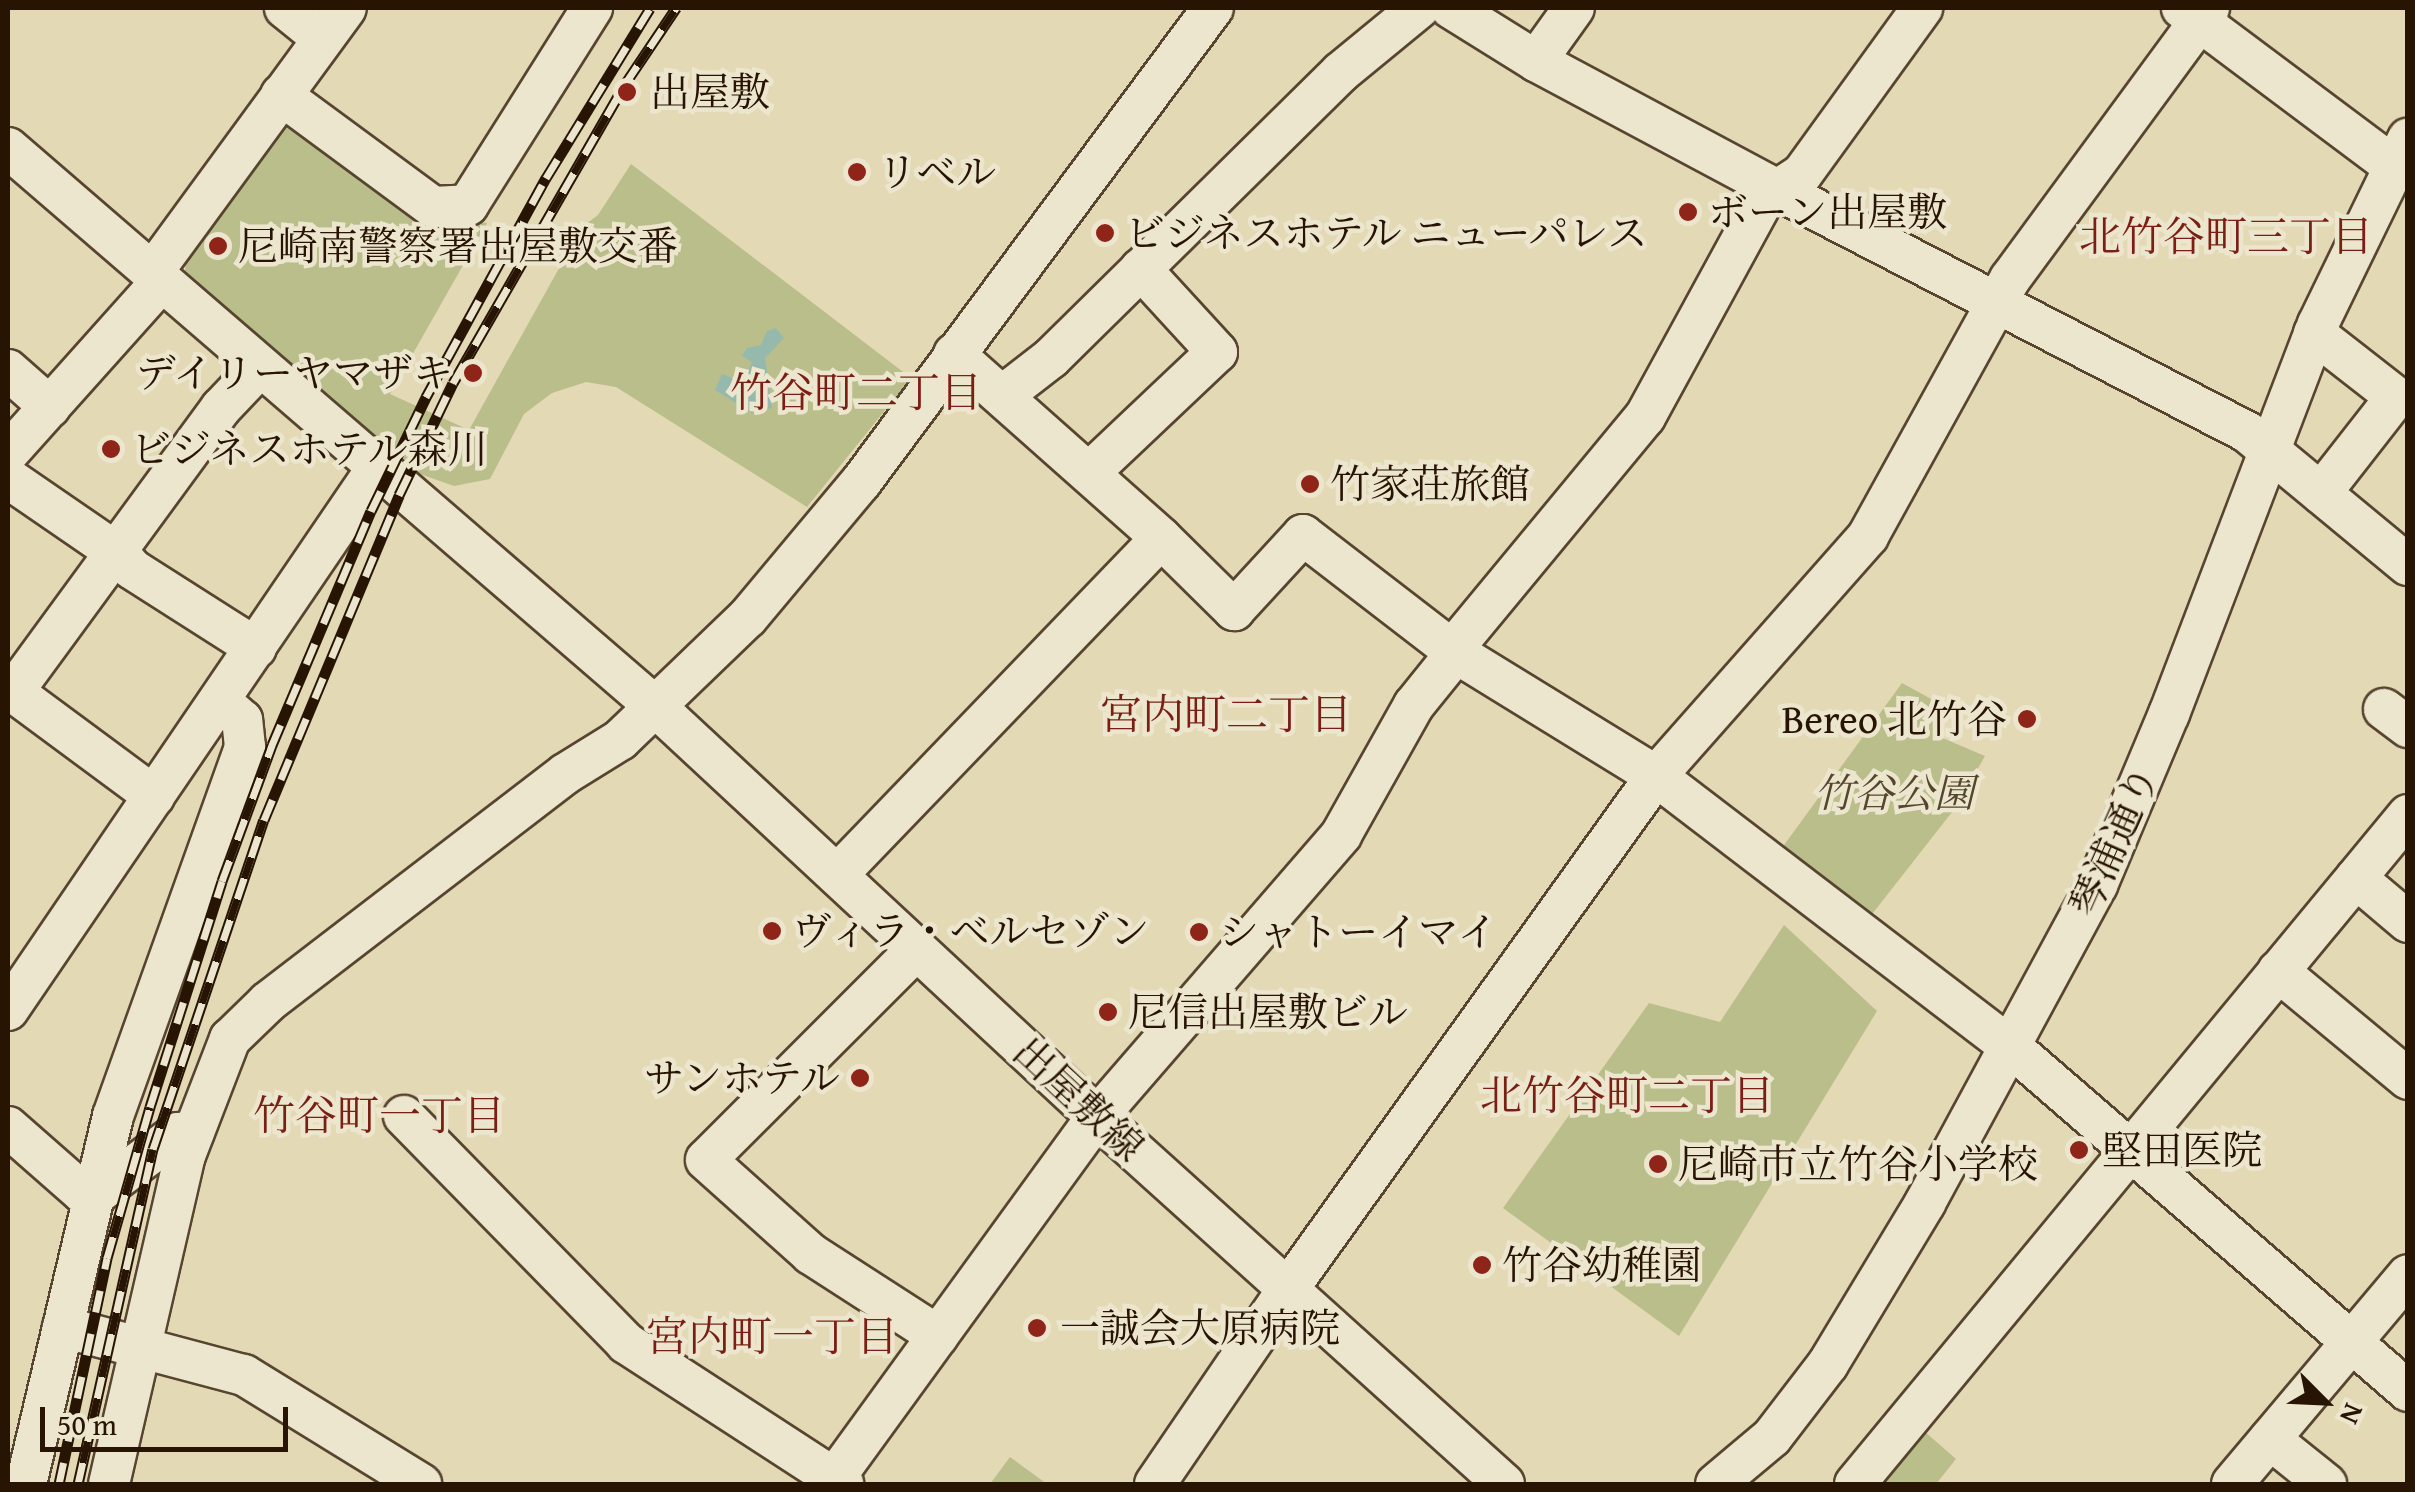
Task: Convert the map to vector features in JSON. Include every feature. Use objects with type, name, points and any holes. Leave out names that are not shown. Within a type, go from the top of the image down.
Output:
[{"type":"street","points":[[8,453],[157,277],[334,23],[285,8]]},
{"type":"street","points":[[281,95],[433,207],[468,205],[592,8]]},
{"type":"street","points":[[109,1484],[194,1132],[222,1054],[268,1002],[658,708],[801,556],[1213,8]]},
{"type":"street","points":[[1002,396],[1051,358],[1341,72],[1419,8]]},
{"type":"street","points":[[1451,8],[1536,61],[2257,440],[2408,565]]},
{"type":"street","points":[[1536,61],[1574,8]]},
{"type":"street","points":[[404,1116],[626,1343],[836,1482],[1097,1117],[1341,834],[1414,705],[1645,417],[1764,199],[1802,174],[1922,8]]},
{"type":"street","points":[[1155,1484],[1288,1288],[1656,776],[1868,536],[1996,301],[2197,12],[2390,152],[2257,440]]},
{"type":"street","name":"出屋敷線","points":[[8,148],[658,708],[1097,1117],[1504,1484]]},
{"type":"street","name":"琴浦通り","points":[[1716,1484],[1772,1437],[1828,1364],[2002,1040],[2097,885],[2132,804],[2257,440],[2314,332],[2390,152]]},
{"type":"street","points":[[1089,474],[1218,352],[1142,269]]},
{"type":"street","points":[[2314,332],[2396,397],[2322,493]]},
{"type":"street","points":[[954,354],[994,394],[1002,396],[1161,538],[1234,610],[1303,535],[1454,651],[1656,776],[2002,1040],[2132,1147],[2408,1391]]},
{"type":"street","points":[[154,796],[10,690],[222,408],[260,368]]},
{"type":"street","points":[[8,370],[50,406]]},
{"type":"street","points":[[8,1010],[377,468]]},
{"type":"street","points":[[8,478],[115,551],[132,569],[256,648]]},
{"type":"street","points":[[838,876],[1161,538]]},
{"type":"street","points":[[26,1484],[113,1116],[244,747],[242,720],[220,701]]},
{"type":"street","points":[[1855,1484],[2408,815]]},
{"type":"street","points":[[2356,878],[2408,922]]},
{"type":"street","points":[[917,949],[706,1160],[811,1254],[938,1336]]},
{"type":"street","points":[[2278,971],[2408,1079]]},
{"type":"street","points":[[8,1126],[83,1193],[94,1196]]},
{"type":"street","points":[[94,1196],[178,1134],[194,1132]]},
{"type":"street","points":[[2232,1484],[2408,1275]]},
{"type":"street","points":[[63,1327],[141,1345],[244,1376],[420,1484]]},
{"type":"street","points":[[2270,1439],[2326,1484]]},
{"type":"green space","points":[[292,122],[461,218],[487,223],[390,394],[469,430],[582,227],[598,215],[631,164],[911,378],[807,507],[616,387],[586,382],[552,393],[524,414],[490,479],[454,486],[406,469],[185,275],[186,256],[281,128]]},
{"type":"green space","name":"竹谷公園","points":[[1902,683],[1944,706],[1933,734],[1985,756],[1956,807],[1869,918],[1779,852]]},
{"type":"green space","points":[[1784,925],[1877,1011],[1679,1336],[1503,1208],[1649,1003],[1720,1022]]},
{"type":"green space","points":[[1924,1431],[1956,1459],[1936,1484],[1880,1484]]},
{"type":"green space","points":[[1010,1457],[1047,1484],[990,1484]]},
{"type":"water","points":[[776,328],[784,338],[765,358],[772,408],[752,413],[715,390],[722,374],[743,382],[752,362],[742,356],[747,348],[761,345],[767,331]]},
{"type":"railway","points":[[59,1484],[107,1258],[150,1107],[222,881],[272,745],[371,511],[426,397],[546,178],[650,8]]},
{"type":"railway","points":[[78,1484],[153,1149],[264,820],[399,495],[453,383],[625,84],[676,8]]},
{"type":"place","name":"出屋敷","points":[[627,92]]},
{"type":"place","name":"リベル","points":[[857,172]]},
{"type":"place","name":"ボーン出屋敷","points":[[1688,212]]},
{"type":"place","name":"ビジネスホテル ニューパレス","points":[[1105,233]]},
{"type":"place","name":"尼崎南警察署出屋敷交番","points":[[218,246]]},
{"type":"place","name":"デイリーヤマザキ","points":[[473,373]]},
{"type":"place","name":"ビジネスホテル森川","points":[[111,449]]},
{"type":"place","name":"竹家荘旅館","points":[[1310,484]]},
{"type":"place","name":"Bereo 北竹谷","points":[[2027,719]]},
{"type":"place","name":"ヴィラ・ベルセゾン","points":[[772,931]]},
{"type":"place","name":"シャトーイマイ","points":[[1199,932]]},
{"type":"place","name":"尼信出屋敷ビル","points":[[1108,1012]]},
{"type":"place","name":"サンホテル","points":[[860,1078]]},
{"type":"place","name":"堅田医院","points":[[2079,1150]]},
{"type":"place","name":"尼崎市立竹谷小学校","points":[[1658,1164]]},
{"type":"place","name":"竹谷幼稚園","points":[[1482,1265]]},
{"type":"place","name":"一誠会大原病院","points":[[1037,1328]]},
{"type":"district","name":"北竹谷町三丁目","points":[[2226,236]]},
{"type":"district","name":"竹谷町二丁目","points":[[856,392]]},
{"type":"district","name":"宮内町二丁目","points":[[1226,714]]},
{"type":"district","name":"北竹谷町二丁目","points":[[1627,1095]]},
{"type":"district","name":"竹谷町一丁目","points":[[379,1115]]},
{"type":"district","name":"宮内町一丁目","points":[[772,1336]]}]
